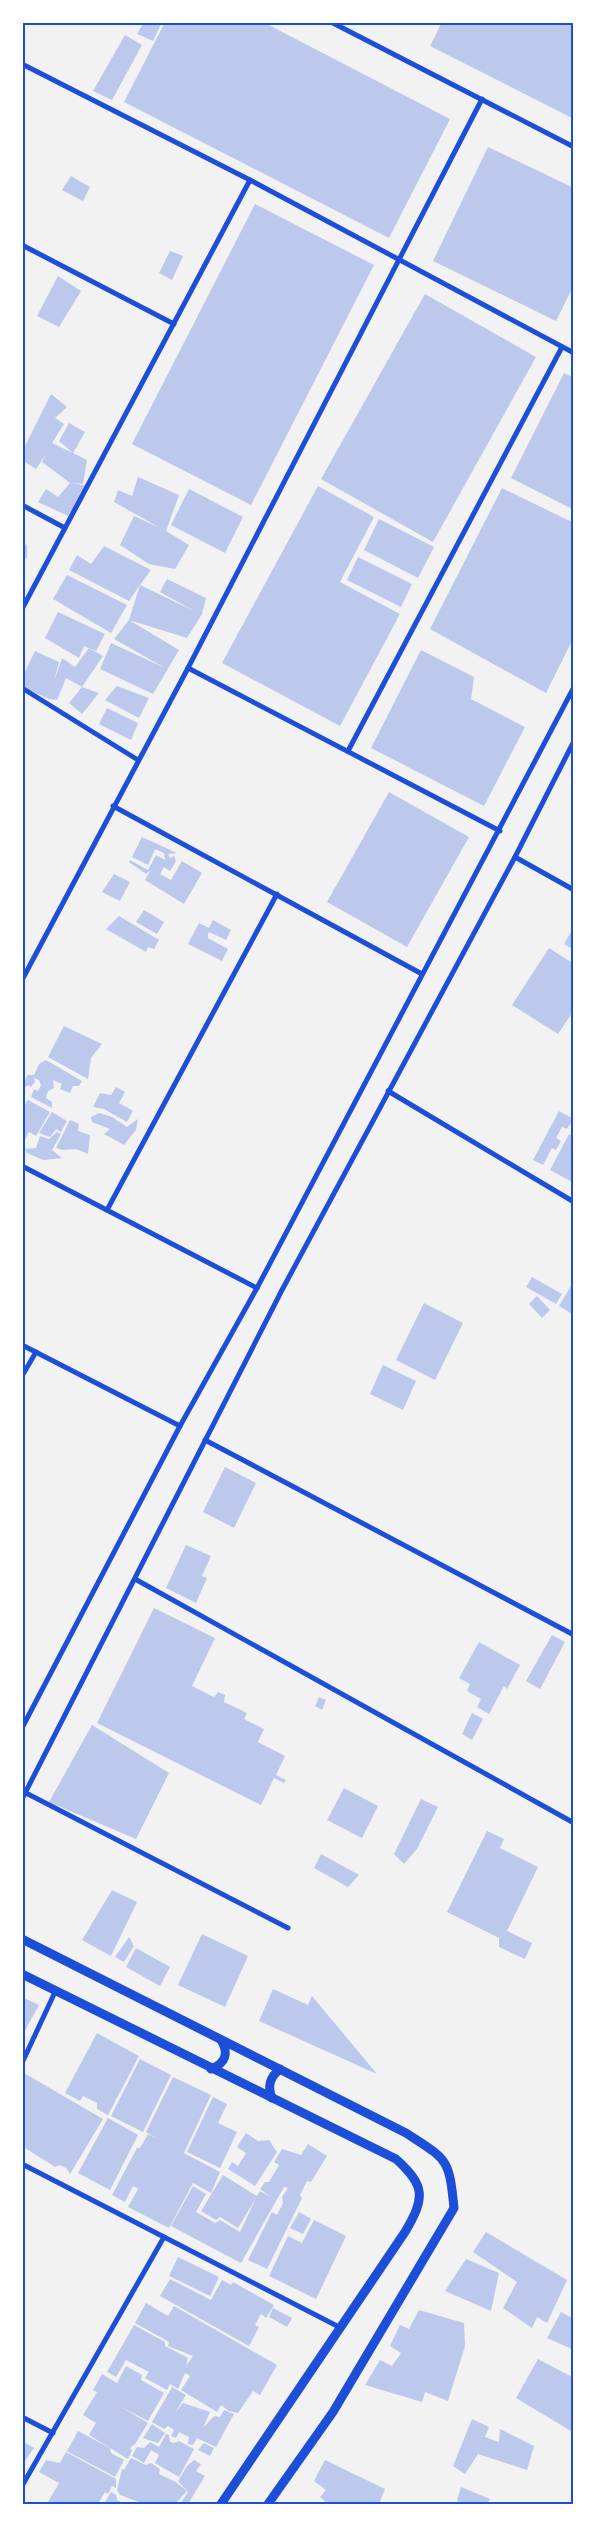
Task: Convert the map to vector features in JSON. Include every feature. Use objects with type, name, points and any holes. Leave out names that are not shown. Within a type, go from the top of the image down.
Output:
[{"type":"street","points":[[331,22],[574,147]]},
{"type":"street","points":[[22,64],[250,180],[574,353]]},
{"type":"street","points":[[22,980],[188,668],[482,99]]},
{"type":"street","points":[[22,610],[250,180]]},
{"type":"street","points":[[22,246],[174,324]]},
{"type":"street","points":[[348,751],[562,347]]},
{"type":"street","points":[[22,505],[65,528]]},
{"type":"street","points":[[188,668],[500,831]]},
{"type":"street","points":[[22,688],[138,760]]},
{"type":"street","points":[[22,1728],[180,1426],[257,1288],[574,688]]},
{"type":"street","points":[[22,1799],[205,1440],[388,1091],[515,857],[574,741]]},
{"type":"street","points":[[113,806],[422,974]]},
{"type":"street","points":[[515,857],[574,890]]},
{"type":"street","points":[[107,1210],[277,894]]},
{"type":"street","points":[[388,1091],[574,1202]]},
{"type":"street","points":[[22,1166],[257,1288]]},
{"type":"street","points":[[22,1345],[180,1426]]},
{"type":"street","points":[[22,1376],[36,1352]]},
{"type":"street","points":[[205,1440],[574,1636]]},
{"type":"street","points":[[134,1579],[574,1823]]},
{"type":"street","points":[[26,1793],[288,1928]]},
{"type":"street","points":[[22,1939],[406,2132],[442,2157],[451,2174],[454,2208],[333,2412],[268,2504]]},
{"type":"street","points":[[22,1974],[211,2069],[396,2158],[413,2174],[421,2194],[417,2212],[341,2328],[221,2504]]},
{"type":"street","points":[[22,2063],[55,1992]]},
{"type":"street","points":[[211,2069],[220,2066],[226,2058],[226,2048],[221,2040]]},
{"type":"street","points":[[272,2098],[269,2090],[270,2082],[280,2069]]},
{"type":"street","points":[[22,2164],[341,2328]]},
{"type":"street","points":[[22,2486],[164,2236]]},
{"type":"street","points":[[22,2417],[53,2433]]},
{"type":"street","points":[[228,2494],[230,2504]]},
{"type":"building","points":[[144,22],[162,22],[153,41],[137,34]]},
{"type":"building","points":[[165,22],[263,22],[450,119],[389,238],[124,102]]},
{"type":"building","points":[[442,22],[574,22],[574,119],[430,46]]},
{"type":"building","points":[[125,35],[142,45],[112,100],[93,91]]},
{"type":"building","points":[[488,147],[574,188],[574,285],[556,321],[433,261]]},
{"type":"building","points":[[71,176],[90,187],[83,201],[62,190]]},
{"type":"building","points":[[255,204],[374,265],[251,505],[132,444]]},
{"type":"building","points":[[170,251],[183,256],[172,280],[159,273]]},
{"type":"building","points":[[58,276],[81,291],[59,327],[37,316]]},
{"type":"building","points":[[425,294],[536,357],[433,542],[321,479]]},
{"type":"building","points":[[564,373],[574,378],[574,510],[511,478]]},
{"type":"building","points":[[51,394],[67,407],[55,418],[64,424],[52,443],[87,460],[83,484],[71,483],[88,486],[68,516],[38,502],[46,489],[58,497],[70,483],[42,462],[46,454],[36,469],[22,460],[22,452]]},
{"type":"building","points":[[69,423],[85,432],[73,453],[59,441]]},
{"type":"building","points":[[138,477],[179,495],[166,531],[189,545],[175,569],[149,564],[120,545],[134,516],[160,528],[114,502],[118,490],[132,496]]},
{"type":"building","points":[[318,486],[374,517],[340,582],[400,614],[340,726],[222,663]]},
{"type":"building","points":[[502,488],[574,523],[574,637],[546,693],[430,629]]},
{"type":"building","points":[[189,489],[243,517],[225,553],[171,525]]},
{"type":"building","points":[[379,519],[434,547],[418,578],[364,550]]},
{"type":"building","points":[[22,542],[27,545],[27,557],[22,562]]},
{"type":"building","points":[[104,546],[151,570],[129,601],[69,570],[77,555],[91,564]]},
{"type":"building","points":[[358,557],[412,584],[401,607],[347,580]]},
{"type":"building","points":[[67,575],[127,605],[111,633],[53,599]]},
{"type":"building","points":[[167,579],[206,598],[202,614],[187,638],[129,620],[140,585],[194,611],[160,592]]},
{"type":"building","points":[[58,612],[105,634],[96,651],[84,646],[79,658],[45,638]]},
{"type":"building","points":[[129,620],[179,650],[153,694],[100,669],[111,643],[165,668],[114,639]]},
{"type":"building","points":[[89,648],[103,656],[82,687],[66,678],[57,700],[49,699],[22,687],[22,678],[35,651],[59,662],[54,681],[62,658],[75,667]]},
{"type":"building","points":[[421,650],[474,677],[471,699],[525,727],[484,806],[371,748]]},
{"type":"building","points":[[117,686],[149,698],[139,718],[105,700]]},
{"type":"building","points":[[82,687],[99,693],[82,714],[69,703]]},
{"type":"building","points":[[107,708],[138,723],[131,740],[99,724]]},
{"type":"building","points":[[389,792],[469,837],[407,947],[327,902]]},
{"type":"building","points":[[142,837],[177,853],[168,854],[170,858],[174,856],[176,861],[170,871],[164,867],[160,874],[171,880],[182,861],[202,873],[184,904],[145,880],[151,870],[146,874],[129,862],[130,860],[148,870],[156,855],[165,860],[164,853],[155,849],[148,865],[132,857]]},
{"type":"building","points":[[114,874],[130,882],[120,901],[102,892]]},
{"type":"building","points":[[144,910],[164,922],[157,934],[136,922]]},
{"type":"building","points":[[119,916],[159,940],[154,949],[148,947],[146,952],[106,929]]},
{"type":"building","points":[[213,920],[231,930],[226,940],[209,932],[208,934],[208,938],[228,949],[222,961],[188,944],[199,923],[209,928]]},
{"type":"building","points":[[574,927],[574,950],[564,944]]},
{"type":"building","points":[[549,948],[574,964],[574,1010],[558,1034],[512,1005]]},
{"type":"building","points":[[64,1026],[102,1044],[91,1058],[88,1079],[48,1057]]},
{"type":"building","points":[[46,1060],[82,1081],[79,1086],[73,1086],[70,1093],[60,1089],[62,1084],[53,1080],[54,1088],[48,1091],[46,1098],[52,1102],[52,1108],[31,1097],[34,1089],[38,1091],[41,1085],[39,1080],[34,1078],[35,1082],[31,1087],[29,1085],[23,1088],[27,1075],[34,1075],[39,1064]]},
{"type":"building","points":[[116,1087],[125,1092],[119,1103],[133,1111],[127,1122],[104,1109],[93,1107],[100,1093],[111,1095]]},
{"type":"building","points":[[28,1100],[50,1112],[36,1136],[29,1132],[25,1140],[22,1138],[22,1109]]},
{"type":"building","points":[[559,1111],[573,1119],[567,1129],[562,1127],[556,1138],[561,1141],[556,1150],[552,1148],[543,1165],[533,1160]]},
{"type":"building","points":[[52,1112],[67,1121],[61,1132],[56,1129],[50,1137],[39,1133]]},
{"type":"building","points":[[99,1113],[112,1117],[127,1127],[138,1119],[136,1130],[124,1145],[104,1134],[110,1129],[92,1122],[91,1117]]},
{"type":"building","points":[[70,1120],[79,1124],[78,1131],[90,1135],[88,1154],[76,1149],[62,1150],[56,1148]]},
{"type":"building","points":[[57,1132],[61,1134],[52,1150],[62,1158],[43,1160],[27,1153],[25,1149],[36,1148],[40,1136],[49,1139]]},
{"type":"building","points":[[569,1134],[574,1136],[574,1183],[550,1170]]},
{"type":"building","points":[[532,1277],[562,1294],[556,1304],[526,1287]]},
{"type":"building","points":[[574,1281],[574,1315],[559,1306]]},
{"type":"building","points":[[537,1296],[550,1310],[542,1318],[529,1304]]},
{"type":"building","points":[[424,1303],[463,1323],[435,1380],[396,1360]]},
{"type":"building","points":[[383,1365],[416,1381],[403,1410],[370,1394]]},
{"type":"building","points":[[225,1467],[256,1483],[234,1528],[203,1512]]},
{"type":"building","points":[[186,1545],[211,1556],[202,1576],[207,1578],[196,1603],[166,1588]]},
{"type":"building","points":[[154,1608],[215,1638],[192,1686],[214,1697],[218,1692],[225,1695],[224,1702],[247,1713],[244,1719],[264,1729],[258,1742],[285,1756],[276,1775],[286,1780],[284,1783],[274,1778],[261,1805],[97,1723]]},
{"type":"building","points":[[552,1635],[565,1642],[540,1689],[526,1681]]},
{"type":"building","points":[[479,1642],[520,1665],[507,1689],[504,1686],[489,1714],[477,1707],[481,1699],[467,1691],[470,1684],[459,1678]]},
{"type":"building","points":[[319,1697],[326,1700],[322,1710],[315,1706]]},
{"type":"building","points":[[472,1713],[483,1719],[472,1740],[462,1734]]},
{"type":"building","points":[[92,1725],[169,1773],[136,1839],[49,1802]]},
{"type":"building","points":[[344,1788],[378,1806],[362,1838],[327,1820]]},
{"type":"building","points":[[421,1799],[438,1807],[417,1849],[404,1864],[394,1854]]},
{"type":"building","points":[[487,1831],[504,1839],[500,1848],[538,1867],[507,1931],[532,1943],[525,1959],[499,1947],[499,1938],[447,1912]]},
{"type":"building","points":[[321,1854],[359,1875],[348,1887],[314,1868]]},
{"type":"building","points":[[112,1890],[137,1902],[111,1956],[82,1940]]},
{"type":"building","points":[[202,1934],[248,1956],[225,2007],[178,1985]]},
{"type":"building","points":[[129,1937],[134,1946],[124,1962],[115,1957]]},
{"type":"building","points":[[136,1948],[170,1967],[160,1986],[126,1967]]},
{"type":"building","points":[[273,1989],[308,2005],[312,1996],[377,2074],[259,2021]]},
{"type":"building","points":[[22,1997],[39,2005],[22,2036]]},
{"type":"building","points":[[97,2033],[139,2056],[108,2115],[97,2109],[97,2103],[83,2096],[80,2101],[65,2093]]},
{"type":"building","points":[[140,2059],[171,2075],[143,2132],[111,2116]]},
{"type":"building","points":[[24,2073],[103,2119],[70,2174],[66,2168],[60,2165],[55,2167],[22,2146]]},
{"type":"building","points":[[173,2077],[211,2095],[184,2153],[220,2172],[211,2193],[193,2183],[169,2228],[128,2207],[138,2189],[133,2186],[125,2202],[112,2195],[137,2148],[140,2148],[148,2134],[158,2139],[146,2132]]},
{"type":"building","points":[[213,2097],[227,2104],[218,2123],[237,2132],[220,2168],[187,2152]]},
{"type":"building","points":[[108,2118],[138,2135],[110,2190],[78,2173]]},
{"type":"building","points":[[246,2133],[258,2141],[269,2140],[277,2152],[255,2186],[228,2169],[232,2162],[238,2166],[246,2153],[237,2147]]},
{"type":"building","points":[[308,2144],[327,2156],[311,2182],[307,2181],[300,2195],[302,2198],[267,2269],[248,2260],[272,2212],[277,2215],[283,2203],[282,2197],[288,2188],[284,2187],[241,2263],[171,2226],[193,2186],[206,2194],[196,2212],[215,2223],[220,2220],[240,2232],[256,2198],[238,2228],[220,2217],[216,2220],[201,2211],[223,2175],[257,2196],[260,2191],[271,2197],[260,2189],[265,2182],[269,2182],[279,2165],[274,2162],[282,2149],[301,2155]]},
{"type":"building","points":[[299,2212],[311,2219],[303,2234],[290,2228]]},
{"type":"building","points":[[314,2220],[346,2236],[316,2299],[269,2276],[288,2236],[302,2243]]},
{"type":"building","points":[[486,2232],[567,2280],[547,2323],[537,2317],[532,2328],[503,2308],[517,2282],[473,2252]]},
{"type":"building","points":[[178,2257],[219,2277],[210,2296],[169,2276]]},
{"type":"building","points":[[466,2259],[499,2273],[491,2311],[445,2291]]},
{"type":"building","points":[[170,2279],[211,2300],[222,2280],[231,2285],[233,2282],[274,2305],[266,2318],[261,2314],[255,2325],[259,2327],[249,2346],[160,2296]]},
{"type":"building","points":[[146,2303],[168,2316],[174,2306],[277,2365],[260,2395],[253,2391],[238,2413],[229,2411],[221,2405],[217,2412],[181,2390],[190,2376],[185,2373],[178,2389],[170,2384],[167,2390],[145,2378],[149,2372],[126,2360],[116,2377],[107,2372],[134,2325],[165,2342],[165,2346],[188,2358],[186,2366],[193,2356],[168,2346],[169,2342],[135,2323]]},
{"type":"building","points":[[273,2308],[292,2318],[287,2327],[269,2317]]},
{"type":"building","points":[[419,2310],[464,2323],[465,2346],[448,2401],[425,2392],[422,2402],[365,2385],[380,2360],[392,2366],[401,2353],[390,2346],[400,2325],[409,2329]]},
{"type":"building","points":[[561,2312],[574,2319],[574,2350],[547,2338]]},
{"type":"building","points":[[538,2359],[574,2378],[574,2426],[571,2431],[516,2398]]},
{"type":"building","points":[[126,2366],[142,2375],[141,2380],[164,2393],[148,2421],[121,2407],[148,2423],[135,2444],[130,2448],[132,2451],[128,2459],[89,2435],[96,2423],[83,2415],[97,2392],[93,2390],[102,2374],[117,2383]]},
{"type":"building","points":[[172,2387],[186,2395],[175,2413],[183,2403],[210,2412],[203,2428],[214,2416],[220,2417],[224,2410],[234,2414],[216,2447],[197,2438],[193,2445],[188,2444],[189,2437],[179,2432],[176,2438],[171,2436],[174,2430],[168,2426],[164,2429],[152,2422]]},
{"type":"building","points":[[472,2419],[489,2427],[485,2437],[499,2442],[500,2429],[534,2446],[527,2470],[478,2454],[465,2474],[453,2466]]},
{"type":"building","points":[[152,2424],[165,2433],[158,2443],[143,2438]]},
{"type":"building","points":[[78,2431],[110,2448],[111,2453],[124,2460],[115,2477],[67,2451]]},
{"type":"building","points":[[166,2434],[169,2435],[170,2442],[179,2441],[194,2449],[179,2477],[155,2463],[159,2455],[151,2450],[144,2463],[132,2456],[137,2447],[144,2448],[150,2442],[159,2447]]},
{"type":"building","points":[[22,2441],[34,2448],[22,2465]]},
{"type":"building","points":[[204,2443],[214,2448],[210,2456],[198,2450]]},
{"type":"building","points":[[66,2452],[116,2479],[116,2488],[112,2486],[108,2494],[105,2492],[98,2504],[53,2504],[48,2502],[59,2483],[39,2472],[46,2460],[60,2463]]},
{"type":"building","points":[[131,2458],[146,2465],[151,2463],[160,2469],[159,2474],[176,2482],[187,2491],[175,2504],[144,2504],[120,2495],[117,2490],[122,2469],[124,2470]]},
{"type":"building","points":[[194,2460],[201,2464],[196,2471],[205,2476],[188,2504],[180,2504],[188,2492],[178,2481],[187,2466]]},
{"type":"building","points":[[325,2460],[385,2489],[379,2504],[328,2504],[320,2497],[326,2490],[314,2481]]},
{"type":"building","points":[[461,2487],[490,2499],[487,2504],[463,2504],[457,2501]]},
{"type":"building","points":[[111,2492],[116,2495],[117,2500],[124,2504],[104,2504]]}]
